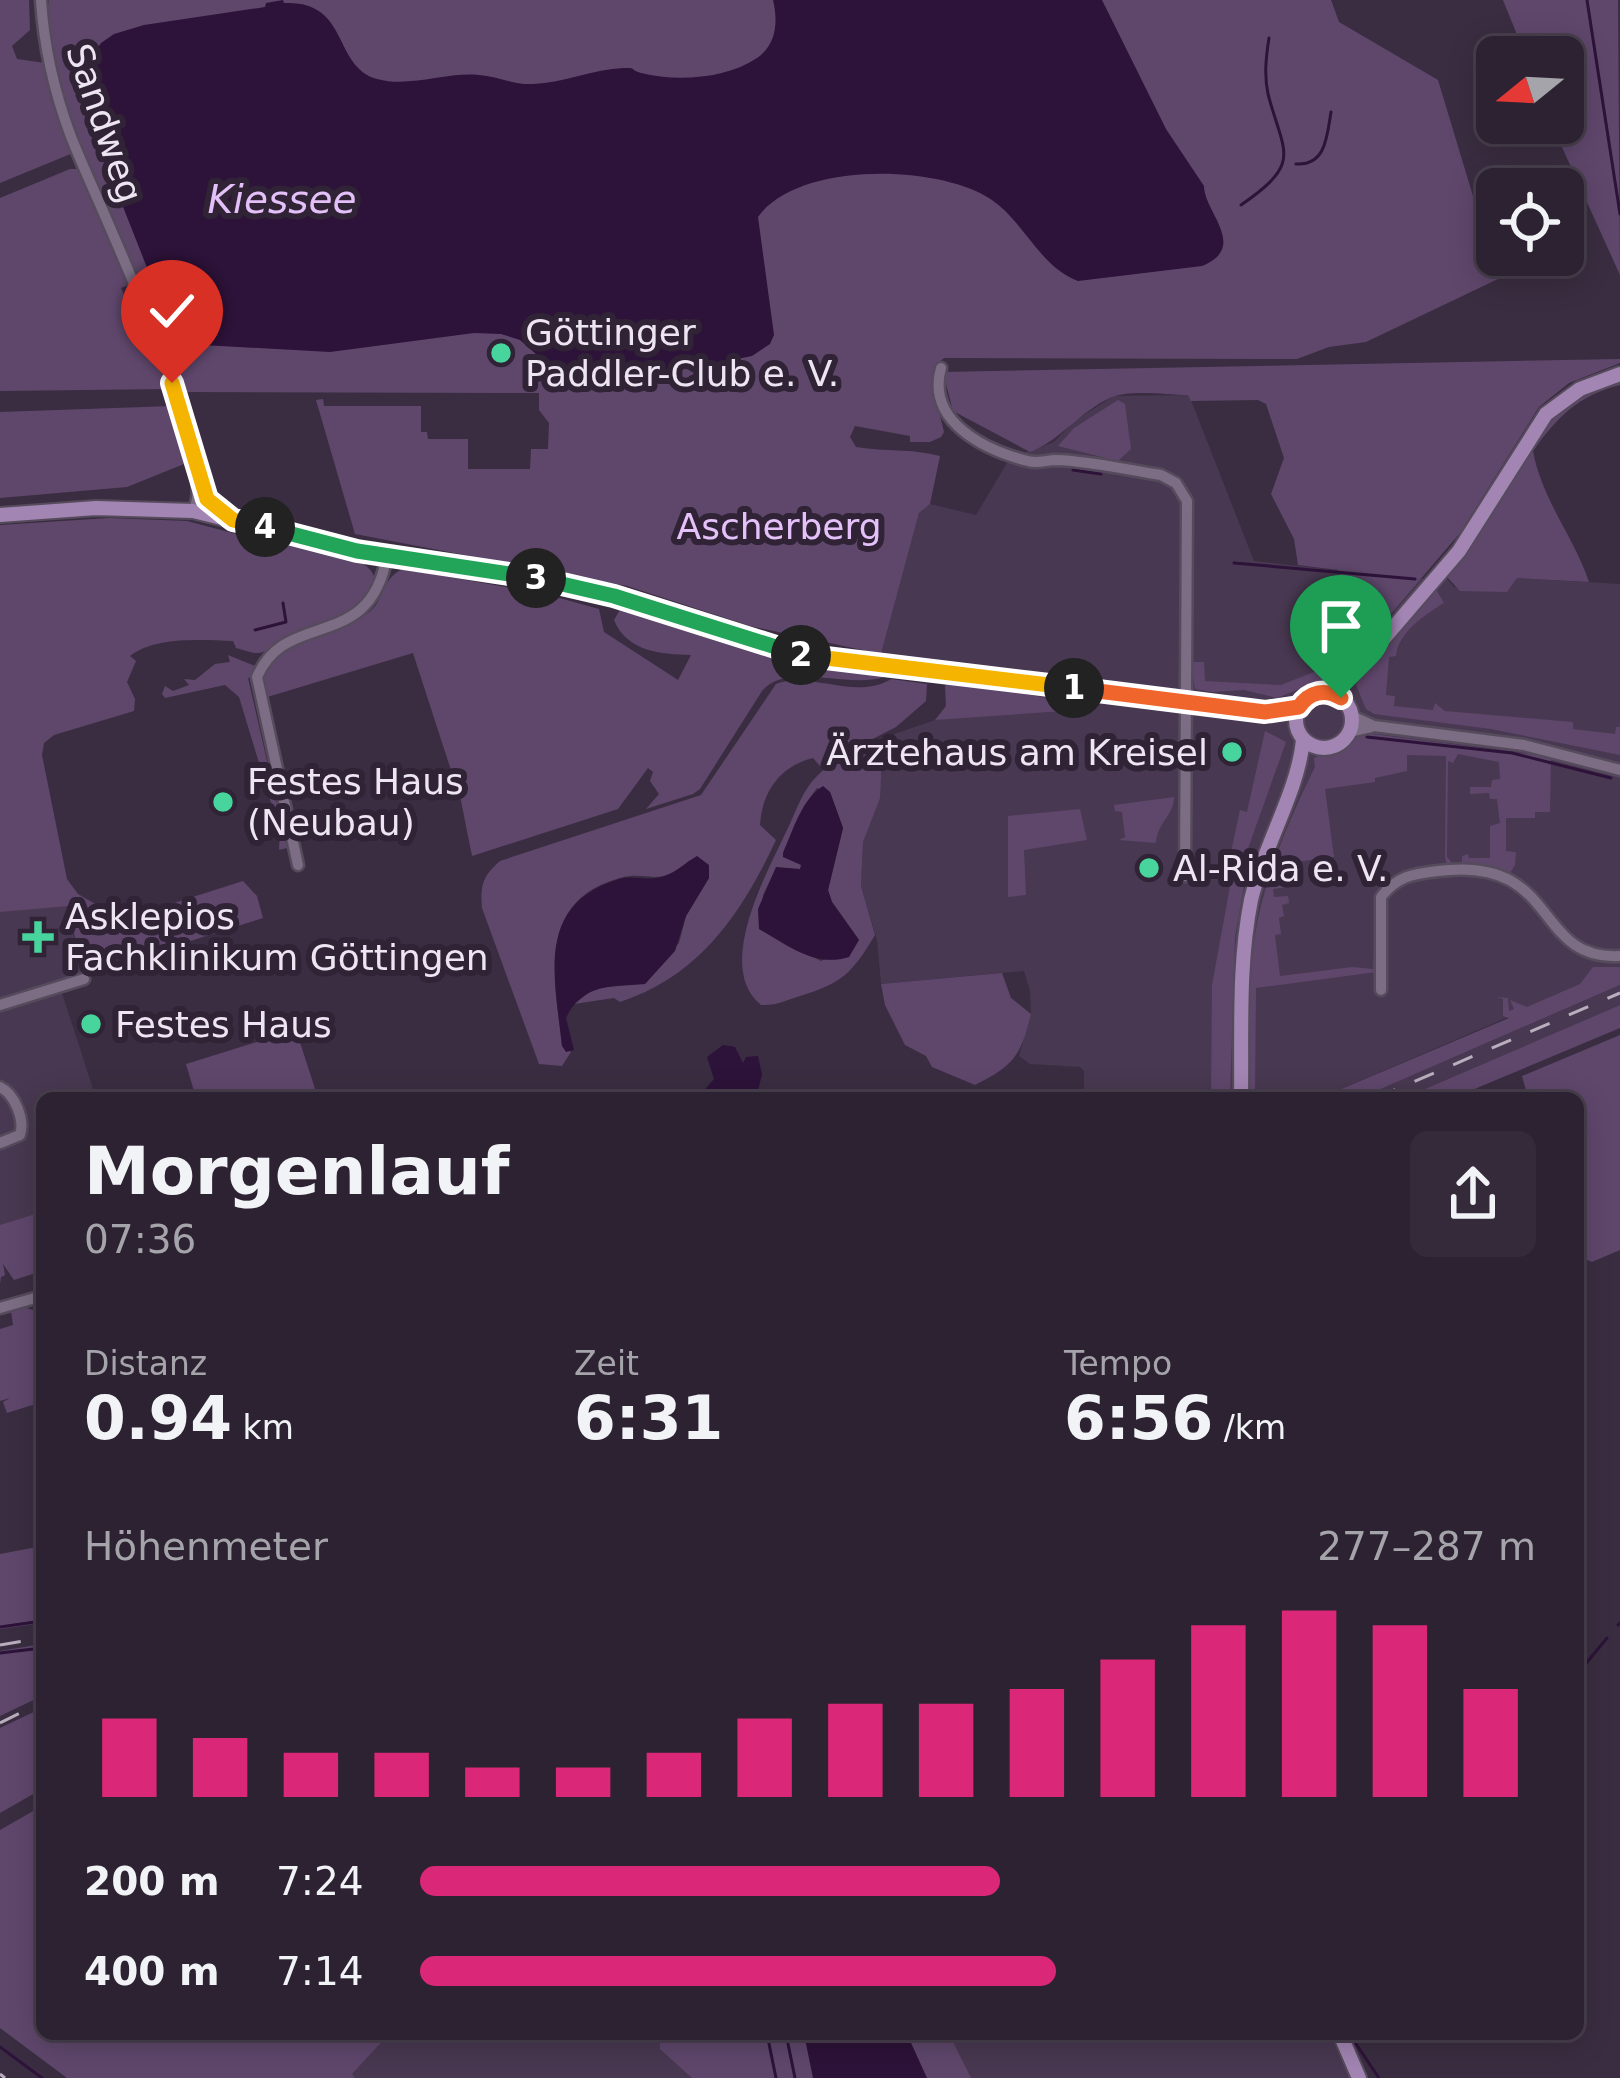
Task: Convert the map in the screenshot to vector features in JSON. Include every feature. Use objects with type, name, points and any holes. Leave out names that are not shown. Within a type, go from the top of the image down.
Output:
[{"type":"main road","points":[[1298,768],[1318,748],[1339,744],[1356,671],[1460,551],[1546,414],[1580,388],[1620,374]]},
{"type":"main road","points":[[0,515],[96,508],[193,511],[387,555],[560,583],[763,645],[862,665],[1265,712],[1296,724]]},
{"type":"main road","points":[[1318,748],[1303,739],[1296,724],[1299,707],[1310,696],[1344,711]]},
{"type":"main road","points":[[1265,712],[1299,707]]},
{"type":"main road","points":[[1241,1092],[1245,935],[1261,865],[1298,768],[1303,739]]},
{"type":"main road","points":[[1343,2040],[1359,2078]]},
{"type":"street","name":"Sandweg","points":[[41,0],[44,38],[60,104],[172,383],[198,472],[193,511]]},
{"type":"street","points":[[941,368],[940,400],[952,424],[964,433],[1030,462],[1056,460],[1161,475],[1182,490],[1188,509],[1185,876]]},
{"type":"street","points":[[198,472],[210,503],[233,520]]},
{"type":"street","points":[[298,865],[256,677],[280,646],[365,608],[380,584],[387,555]]},
{"type":"street","points":[[1344,711],[1374,726],[1524,745],[1620,770]]},
{"type":"street","points":[[1381,990],[1382,897],[1397,880],[1416,873],[1470,868],[1502,874],[1531,893],[1560,934],[1575,946],[1597,956],[1620,956]]},
{"type":"street","points":[[0,1005],[84,979]]},
{"type":"street","points":[[0,1087],[13,1096],[22,1129],[16,1138],[0,1142]]},
{"type":"street","points":[[0,1309],[36,1298]]},
{"type":"shaded area","points":[[1189,395],[1254,561],[1414,579],[1446,578],[1454,587],[1506,592],[1517,578],[1620,584],[1620,969],[1334,1092],[1084,1092],[1080,1067],[1030,1064],[1019,1056],[1031,1014],[1024,971],[881,984],[877,940],[861,886],[863,842],[882,771],[883,738],[935,720],[946,706],[947,682],[885,677],[881,654],[919,513],[930,504],[976,515],[1010,458],[1054,442],[1074,421],[1114,396]]},
{"type":"shaded area","name":"Asklepios Fachklinikum Göttingen","points":[[0,598],[84,982],[61,990],[94,1092],[36,1092],[36,1221],[0,1232]]},
{"type":"shaded area","points":[[1620,985],[1620,1005],[1418,1092],[1374,1092]]},
{"type":"shaded area","points":[[383,2040],[663,2040],[704,2078],[348,2078]]},
{"type":"shaded area","points":[[791,2040],[1333,2040],[1350,2078],[798,2078]]},
{"type":"green space","points":[[0,0],[29,0],[30,30],[12,46],[17,59],[45,63],[73,153],[0,183]]},
{"type":"green space","name":"Ascherberg","points":[[49,0],[1331,0],[1339,22],[1438,80],[1476,206],[1476,276],[1498,279],[1366,342],[1329,347],[1297,359],[944,358],[938,363],[935,396],[944,432],[941,437],[910,442],[910,436],[855,426],[850,437],[856,447],[940,456],[930,504],[919,513],[881,654],[750,626],[627,586],[355,534],[316,400],[323,399],[324,406],[421,406],[421,432],[427,432],[428,439],[468,439],[468,469],[530,469],[531,449],[548,449],[549,423],[539,410],[539,393],[187,392],[173,375],[69,118],[49,42]]},
{"type":"green space","points":[[1503,0],[1618,0],[1620,275],[1584,196],[1584,168],[1571,168],[1561,144],[1584,144],[1584,36],[1518,36]]},
{"type":"green space","points":[[80,169],[128,285],[121,288],[125,297],[133,295],[170,389],[0,391],[0,198]]},
{"type":"green space","points":[[1620,359],[1620,363],[1569,383],[1539,407],[1460,533],[1341,672],[1277,698],[1244,690],[1195,689],[1191,662],[1204,662],[1205,681],[1281,685],[1334,664],[1363,637],[1338,570],[1298,565],[1294,539],[1271,494],[1284,458],[1266,404],[1258,400],[1191,401],[1188,395],[1118,395],[1030,452],[953,411],[943,372]]},
{"type":"green space","points":[[1620,378],[1620,385],[1570,409],[1533,451],[1543,486],[1589,582],[1517,578],[1507,592],[1460,591],[1446,576],[1548,420],[1576,395]]},
{"type":"green space","points":[[1118,400],[1125,404],[1131,449],[1118,461],[1058,446],[1074,428]]},
{"type":"green space","points":[[172,406],[184,464],[127,487],[0,498],[0,412]]},
{"type":"green space","points":[[109,518],[187,521],[359,561],[373,573],[374,585],[352,608],[263,652],[236,648],[233,641],[207,640],[166,642],[141,650],[130,656],[136,661],[127,682],[135,699],[134,711],[54,735],[44,743],[42,755],[67,879],[78,894],[116,916],[130,917],[243,881],[257,896],[263,918],[127,961],[125,955],[81,969],[69,906],[0,912],[0,525]]},
{"type":"green space","points":[[403,569],[545,594],[599,609],[604,632],[678,680],[691,655],[657,652],[627,639],[614,620],[621,608],[778,659],[885,677],[802,677],[773,682],[762,691],[693,794],[646,809],[659,794],[648,768],[618,809],[472,856],[461,801],[413,653],[264,698],[264,678],[271,663],[299,643],[368,613],[391,578]]},
{"type":"green space","points":[[1437,591],[1444,603],[1413,625],[1396,656],[1389,657],[1386,695],[1395,696],[1394,706],[1433,710],[1435,703],[1445,711],[1573,722],[1573,729],[1615,734],[1620,727],[1620,755],[1366,709],[1356,685],[1410,614],[1430,592]]},
{"type":"green space","points":[[228,655],[255,666],[254,676],[248,678],[287,848],[279,850],[280,832],[239,697],[225,685],[165,698],[162,694],[165,686],[173,691],[189,685],[184,679],[195,680],[215,664],[230,662]]},
{"type":"green space","points":[[891,679],[927,684],[926,701],[896,727],[820,766],[813,758],[782,774],[761,813],[760,825],[776,840],[763,867],[715,939],[673,976],[620,1002],[614,998],[574,1004],[595,988],[645,984],[679,943],[686,916],[709,878],[690,860],[670,874],[620,878],[593,889],[574,905],[562,924],[555,970],[562,1046],[571,1052],[562,1066],[539,1064],[482,908],[484,882],[494,866],[701,795],[776,684],[804,681],[863,687]]},
{"type":"green space","points":[[954,679],[1046,698],[1064,695],[1064,711],[935,720],[946,706],[945,686]]},
{"type":"green space","points":[[1265,731],[1286,742],[1241,868],[1247,869],[1235,937],[1230,1092],[1211,1092],[1212,985],[1233,870],[1230,857],[1240,810],[1247,812]]},
{"type":"green space","points":[[1365,733],[1551,757],[1550,812],[1535,812],[1535,818],[1506,818],[1506,851],[1516,852],[1510,873],[1462,862],[1468,854],[1469,858],[1490,858],[1490,826],[1500,823],[1497,799],[1490,799],[1489,793],[1470,794],[1470,787],[1491,787],[1492,780],[1500,779],[1499,762],[1458,754],[1453,763],[1448,761],[1447,857],[1453,864],[1447,865],[1446,756],[1407,755],[1407,771],[1375,778],[1375,782],[1325,789],[1334,857],[1295,862],[1287,887],[1273,889],[1274,897],[1288,896],[1289,903],[1282,905],[1281,934],[1275,935],[1280,976],[1373,969],[1375,939],[1376,972],[1256,988],[1255,1092],[1248,1092],[1251,960],[1258,918],[1286,830],[1315,767],[1314,758]]},
{"type":"green space","points":[[883,738],[880,798],[863,842],[861,886],[875,935],[837,981],[761,1005],[748,988],[742,968],[743,944],[767,871],[812,781],[840,758]],"holes":[[[817,788],[830,792],[843,828],[828,890],[859,940],[821,961],[759,929],[763,895],[776,868],[800,870],[802,865],[794,860],[804,806]]]},
{"type":"green space","points":[[1174,797],[1156,843],[1119,840],[1125,837],[1122,812],[1115,811],[1114,805]]},
{"type":"green space","points":[[1080,809],[1087,840],[1024,850],[1026,895],[1008,897],[1008,816]]},
{"type":"green space","points":[[1593,967],[1620,967],[1620,985],[1374,1092],[1334,1092],[1509,1018],[1503,1016],[1503,999],[1496,997],[1508,998],[1509,1011],[1514,1009],[1510,1000],[1527,1007],[1580,984]]},
{"type":"green space","points":[[1002,973],[1011,998],[1031,1014],[1014,1058],[975,1085],[932,1067],[926,1056],[905,1045],[885,1005],[881,984]]},
{"type":"green space","points":[[1620,1005],[1620,1028],[1467,1092],[1418,1092]]},
{"type":"green space","points":[[296,1030],[316,1092],[194,1092],[186,1064]]},
{"type":"green space","points":[[1620,1035],[1620,1250],[1592,1262],[1584,1259],[1584,1092],[1526,1092],[1522,1076]]},
{"type":"green space","points":[[36,1214],[36,1273],[14,1280],[3,1264],[5,1275],[0,1284],[0,1225]]},
{"type":"green space","points":[[24,1307],[36,1311],[36,1404],[7,1413],[3,1402],[10,1398],[0,1401],[0,1329],[13,1325],[11,1311]]},
{"type":"green space","points":[[36,1547],[36,1624],[0,1629],[0,1554]]},
{"type":"green space","points":[[36,1645],[36,1699],[0,1716],[0,1651]]},
{"type":"green space","points":[[36,1711],[36,1792],[0,1813],[0,1728]]},
{"type":"green space","points":[[36,1809],[36,2040],[383,2040],[352,2074],[355,2078],[67,2078],[0,2028],[0,1830]]},
{"type":"green space","points":[[660,2040],[952,2040],[971,2078],[692,2078],[660,2049]]},
{"type":"water","name":"Kiessee","points":[[283,0],[320,12],[353,61],[377,79],[402,82],[479,75],[533,84],[624,68],[670,77],[731,70],[757,58],[769,46],[775,24],[773,0],[1102,0],[1166,129],[1204,186],[1221,229],[1222,249],[1202,266],[1078,281],[1053,266],[992,200],[939,180],[870,174],[804,186],[777,199],[758,217],[774,335],[770,344],[752,356],[693,368],[596,373],[553,369],[520,340],[501,334],[474,333],[330,352],[202,345],[178,333],[157,293],[103,156],[91,110],[91,59],[114,34]]},
{"type":"water","points":[[823,786],[830,792],[843,828],[828,890],[859,940],[849,957],[837,960],[802,953],[759,929],[758,909],[776,867],[800,869],[783,853],[804,807]]},
{"type":"water","points":[[697,856],[709,865],[709,878],[686,916],[675,951],[645,984],[599,989],[580,999],[566,1018],[574,1050],[566,1052],[556,995],[556,947],[573,906],[619,879],[662,877]]},
{"type":"water","points":[[723,1045],[735,1047],[743,1063],[746,1057],[758,1056],[759,1092],[703,1092],[714,1079],[707,1057]]},
{"type":"water","points":[[805,2040],[910,2040],[927,2078],[813,2078]]},
{"type":"waterway","points":[[1587,0],[1620,214]]},
{"type":"waterway","points":[[1241,205],[1274,178],[1284,156],[1267,87],[1269,38]]},
{"type":"waterway","points":[[1296,164],[1319,155],[1331,112]]},
{"type":"waterway","points":[[1073,470],[1101,474]]},
{"type":"waterway","points":[[1234,563],[1415,579]]},
{"type":"waterway","points":[[255,630],[286,622],[283,603]]},
{"type":"waterway","points":[[1224,717],[1232,718]]},
{"type":"waterway","points":[[1367,737],[1512,753],[1611,778]]},
{"type":"waterway","points":[[0,1627],[36,1622]]},
{"type":"waterway","points":[[1584,1666],[1607,1638]]},
{"type":"waterway","points":[[0,1653],[36,1649]]},
{"type":"waterway","points":[[768,2040],[776,2078]]},
{"type":"waterway","points":[[787,2040],[795,2078]]},
{"type":"waterway","points":[[1354,2041],[1379,2078]]},
{"type":"waterway","points":[[0,2047],[42,2078]]},
{"type":"railway","points":[[1390,1092],[1620,993]]},
{"type":"railway","points":[[0,1645],[36,1639]]},
{"type":"railway","points":[[0,1723],[36,1705]]},
{"type":"railway","points":[[0,2074],[5,2078]]},
{"type":"place","name":"Göttinger Paddler-Club e. V.","points":[[501,353]]},
{"type":"place","name":"Ärztehaus am Kreisel","points":[[1232,752]]},
{"type":"place","name":"Festes Haus (Neubau)","points":[[223,802]]},
{"type":"place","name":"Al-Rida e. V.","points":[[1149,868]]},
{"type":"place","name":"Asklepios Fachklinikum Göttingen","points":[[38,937]]},
{"type":"place","name":"Festes Haus","points":[[91,1024]]},
{"type":"route","points":[[172,383],[207,499],[233,520],[357,551],[560,583],[824,659],[1265,712],[1292,710],[1321,692],[1341,698]]}]
